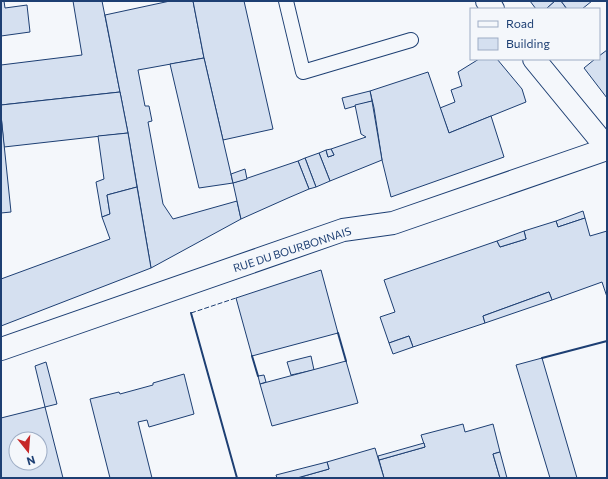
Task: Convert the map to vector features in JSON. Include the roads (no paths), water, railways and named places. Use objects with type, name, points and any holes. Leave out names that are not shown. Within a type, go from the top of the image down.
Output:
[{"type":"street","points":[[535,60],[607,149]]},
{"type":"street","name":"RUE DU BOURBONNAIS","points":[[1,349],[343,230],[393,223],[607,149]]},
{"type":"lane","points":[[286,1],[303,72],[411,40]]}]
